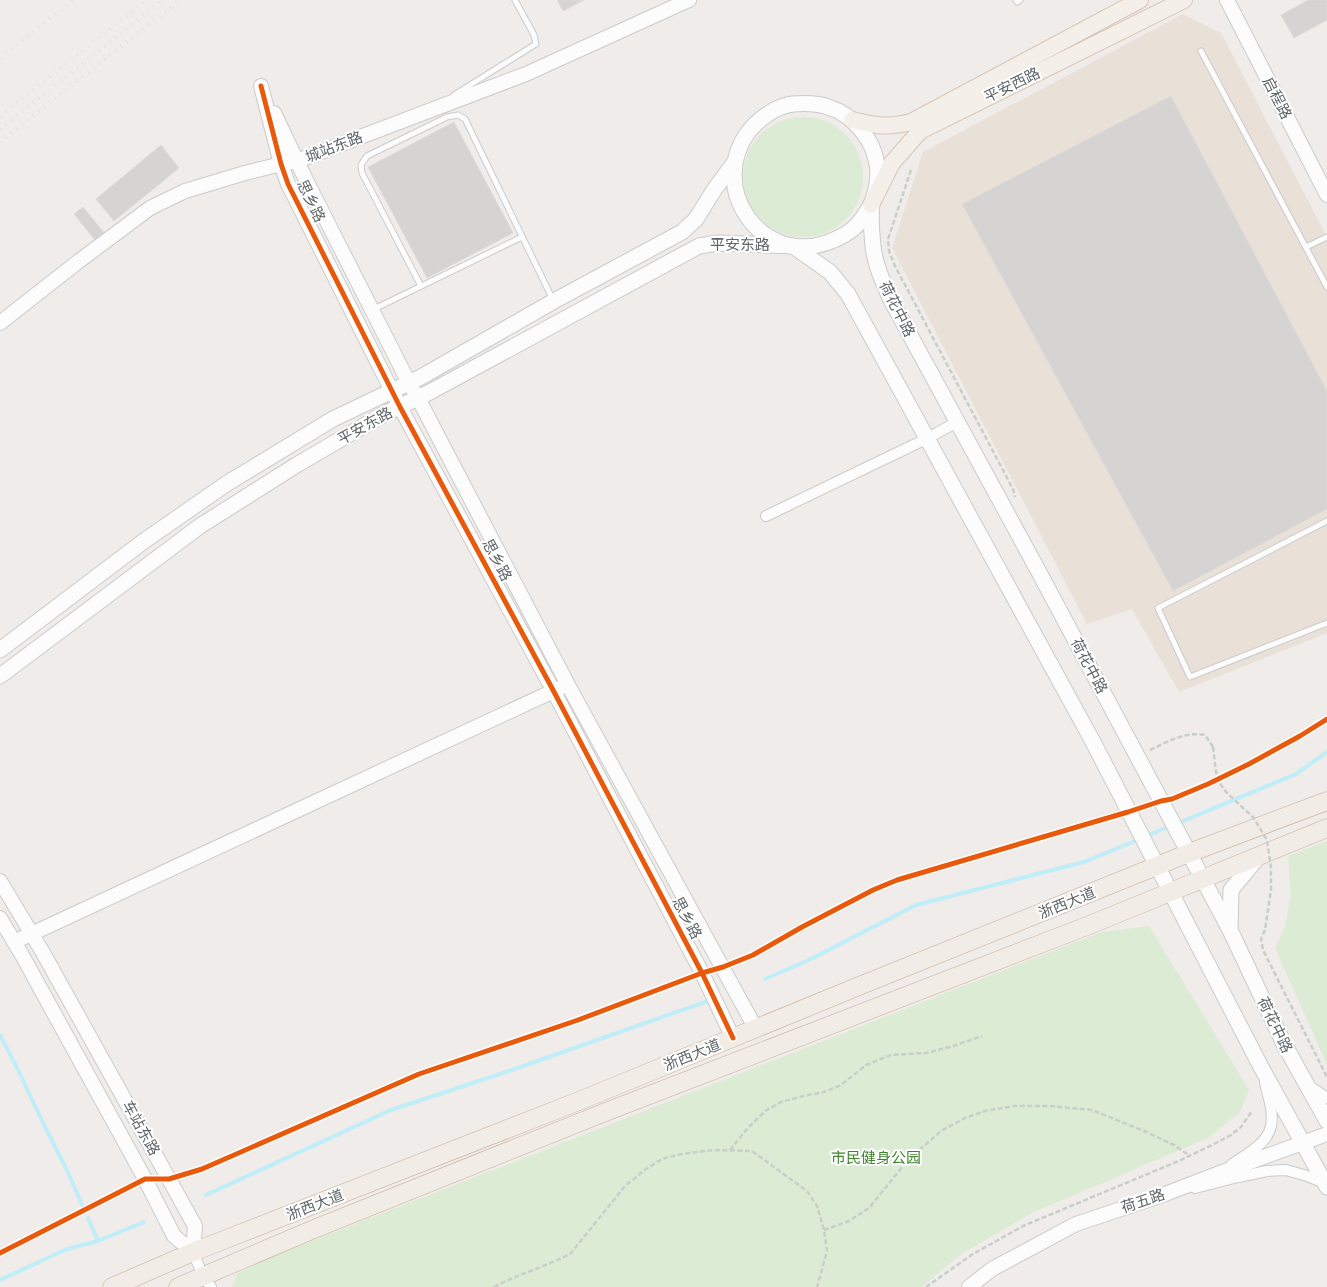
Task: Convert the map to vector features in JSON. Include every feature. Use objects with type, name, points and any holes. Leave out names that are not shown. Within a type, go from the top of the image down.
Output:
[{"type":"highway","name":"浙西大道","points":[[112,1287],[193,1252],[584,1099],[1189,853],[1327,801]]},
{"type":"highway","name":"浙西大道","points":[[178,1287],[207,1282],[314,1229],[602,1113],[1092,924],[1327,828]]},
{"type":"main road","name":"平安西路","points":[[852,120],[876,126],[894,126],[911,122],[1140,0]]},
{"type":"main road","name":"平安西路","points":[[871,205],[892,163],[920,131],[1184,0]]},
{"type":"main road","points":[[812,104],[831,108],[852,120],[867,137],[876,159],[878,182],[871,205],[858,224],[839,239],[817,246],[793,246],[772,239],[754,226],[741,207],[734,186],[734,164],[742,142],[756,123],[772,112],[791,105],[812,104]]},
{"type":"main road","name":"平安东路","points":[[0,650],[144,541],[226,484],[333,419],[421,377],[554,301],[682,232],[696,219],[714,190],[734,164]]},
{"type":"main road","name":"荷花中路","points":[[871,205],[873,246],[876,262],[890,300],[1180,836],[1230,930],[1284,1044],[1327,1121]]},
{"type":"main road","name":"平安东路","points":[[0,676],[200,526],[298,464],[384,414],[418,398],[699,246],[718,242],[793,246]]},
{"type":"main road","name":"荷花中路","points":[[793,246],[830,272],[848,294],[1092,740],[1261,1067],[1326,1185]]},
{"type":"main road","points":[[1230,930],[1231,890],[1259,856]]},
{"type":"street","name":"城站东路","points":[[0,323],[150,208],[185,191],[280,164],[297,162],[526,74],[689,0]]},
{"type":"street","name":"启程路","points":[[1227,0],[1327,195]]},
{"type":"street","name":"思乡路","points":[[733,1038],[702,974],[553,690],[400,406],[288,184],[280,164],[261,86],[297,162],[409,383],[568,685],[756,1028]]},
{"type":"street","points":[[766,516],[926,439],[957,422]]},
{"type":"street","points":[[14,942],[553,690],[568,685]]},
{"type":"street","name":"车站东路","points":[[0,881],[195,1226],[193,1252]]},
{"type":"street","name":"车站东路","points":[[0,918],[157,1201],[174,1236],[193,1252]]},
{"type":"street","points":[[1217,1174],[1259,1145],[1271,1127],[1272,1113],[1261,1067]]},
{"type":"street","points":[[1305,1083],[1327,1098]]},
{"type":"street","name":"荷五路","points":[[969,1287],[992,1269],[1076,1224],[1160,1196],[1327,1134]]},
{"type":"street","points":[[1160,1196],[1266,1171],[1286,1170],[1307,1176],[1326,1185]]},
{"type":"street","points":[[193,1252],[207,1282]]},
{"type":"lane","points":[[426,112],[536,44],[534,34],[515,0]]},
{"type":"lane","points":[[1016,0],[1017,2],[1020,0]]},
{"type":"lane","points":[[1201,51],[1327,287]]},
{"type":"lane","points":[[421,286],[362,173],[361,165],[367,156],[447,117],[458,115],[464,119],[554,301]]},
{"type":"lane","points":[[372,310],[522,237]]},
{"type":"lane","points":[[1306,247],[1327,237]]},
{"type":"lane","points":[[1327,521],[1158,608],[1190,677],[1327,623]]},
{"type":"path","points":[[911,170],[888,239],[889,251],[895,266],[1012,489],[1017,505]]},
{"type":"path","points":[[1146,752],[1175,738],[1195,733],[1205,735],[1213,747],[1216,772],[1221,786],[1253,817],[1268,840],[1271,890],[1265,930],[1261,939],[1263,950],[1327,1077]]},
{"type":"path","points":[[1216,780],[1224,776]]},
{"type":"path","points":[[729,1151],[765,1111],[781,1102],[824,1092],[841,1085],[866,1065],[891,1055],[926,1052],[953,1046],[982,1036]]},
{"type":"path","points":[[824,1230],[848,1221],[869,1208],[908,1160],[941,1131],[965,1118],[985,1111],[1014,1106],[1050,1106],[1092,1110],[1174,1145],[1190,1156]]},
{"type":"path","points":[[926,1287],[973,1254],[1022,1226],[1190,1156],[1231,1135],[1241,1127],[1252,1111]]},
{"type":"path","points":[[494,1287],[508,1279],[559,1260],[570,1253],[625,1186],[662,1159],[682,1154],[714,1150],[752,1151],[807,1191],[817,1206],[824,1230],[827,1251],[817,1287]]},
{"type":"shaded area","points":[[1183,14],[1221,33],[1327,237],[1327,633],[1179,692],[1132,609],[1087,624],[892,248],[923,152]]},
{"type":"green space","points":[[803,117],[826,122],[836,127],[845,135],[853,144],[858,154],[863,177],[858,200],[853,210],[845,219],[836,227],[826,232],[803,237],[780,232],[770,227],[761,219],[753,210],[748,200],[743,177],[748,154],[753,144],[761,135],[770,127],[780,122]]},
{"type":"green space","points":[[1327,841],[1327,1064],[1275,948],[1285,927],[1291,897],[1288,856]]},
{"type":"green space","name":"市民健身公园","points":[[1149,926],[1249,1090],[1240,1112],[1208,1138],[1034,1212],[961,1254],[922,1287],[232,1287],[237,1274],[268,1258],[1102,932]]},
{"type":"building","points":[[557,0],[584,0],[563,11]]},
{"type":"building","points":[[1308,0],[1327,0],[1327,20],[1294,38],[1281,15]]},
{"type":"building","points":[[1171,96],[1327,391],[1327,509],[1173,591],[962,204]]},
{"type":"building","points":[[454,122],[513,233],[427,278],[368,167]]},
{"type":"building","points":[[161,145],[179,168],[114,221],[96,199]]},
{"type":"building","points":[[83,207],[105,234],[96,241],[74,214]]},
{"type":"waterway","points":[[1176,824],[1296,774],[1327,752]]},
{"type":"waterway","points":[[1146,836],[1170,826]]},
{"type":"waterway","points":[[765,979],[809,960],[916,905],[1084,862],[1140,839]]},
{"type":"waterway","points":[[206,1195],[391,1110],[708,1001]]},
{"type":"waterway","points":[[0,1035],[67,1170],[83,1207]]},
{"type":"waterway","points":[[88,1218],[98,1241]]},
{"type":"waterway","points":[[0,1280],[67,1249],[98,1241],[144,1222]]},
{"type":"railway","points":[[0,58],[73,0]]},
{"type":"railway","points":[[0,116],[147,0]]},
{"type":"railway","points":[[0,129],[163,0]]},
{"type":"railway","points":[[0,142],[180,0]]},
{"type":"cycle path","points":[[261,86],[288,184],[400,407],[553,690],[702,973],[733,1038]]},
{"type":"cycle path","points":[[0,1253],[145,1179],[169,1179],[202,1169],[419,1074],[578,1020],[753,955],[873,890],[897,880],[1172,799],[1249,764],[1327,719]]}]
